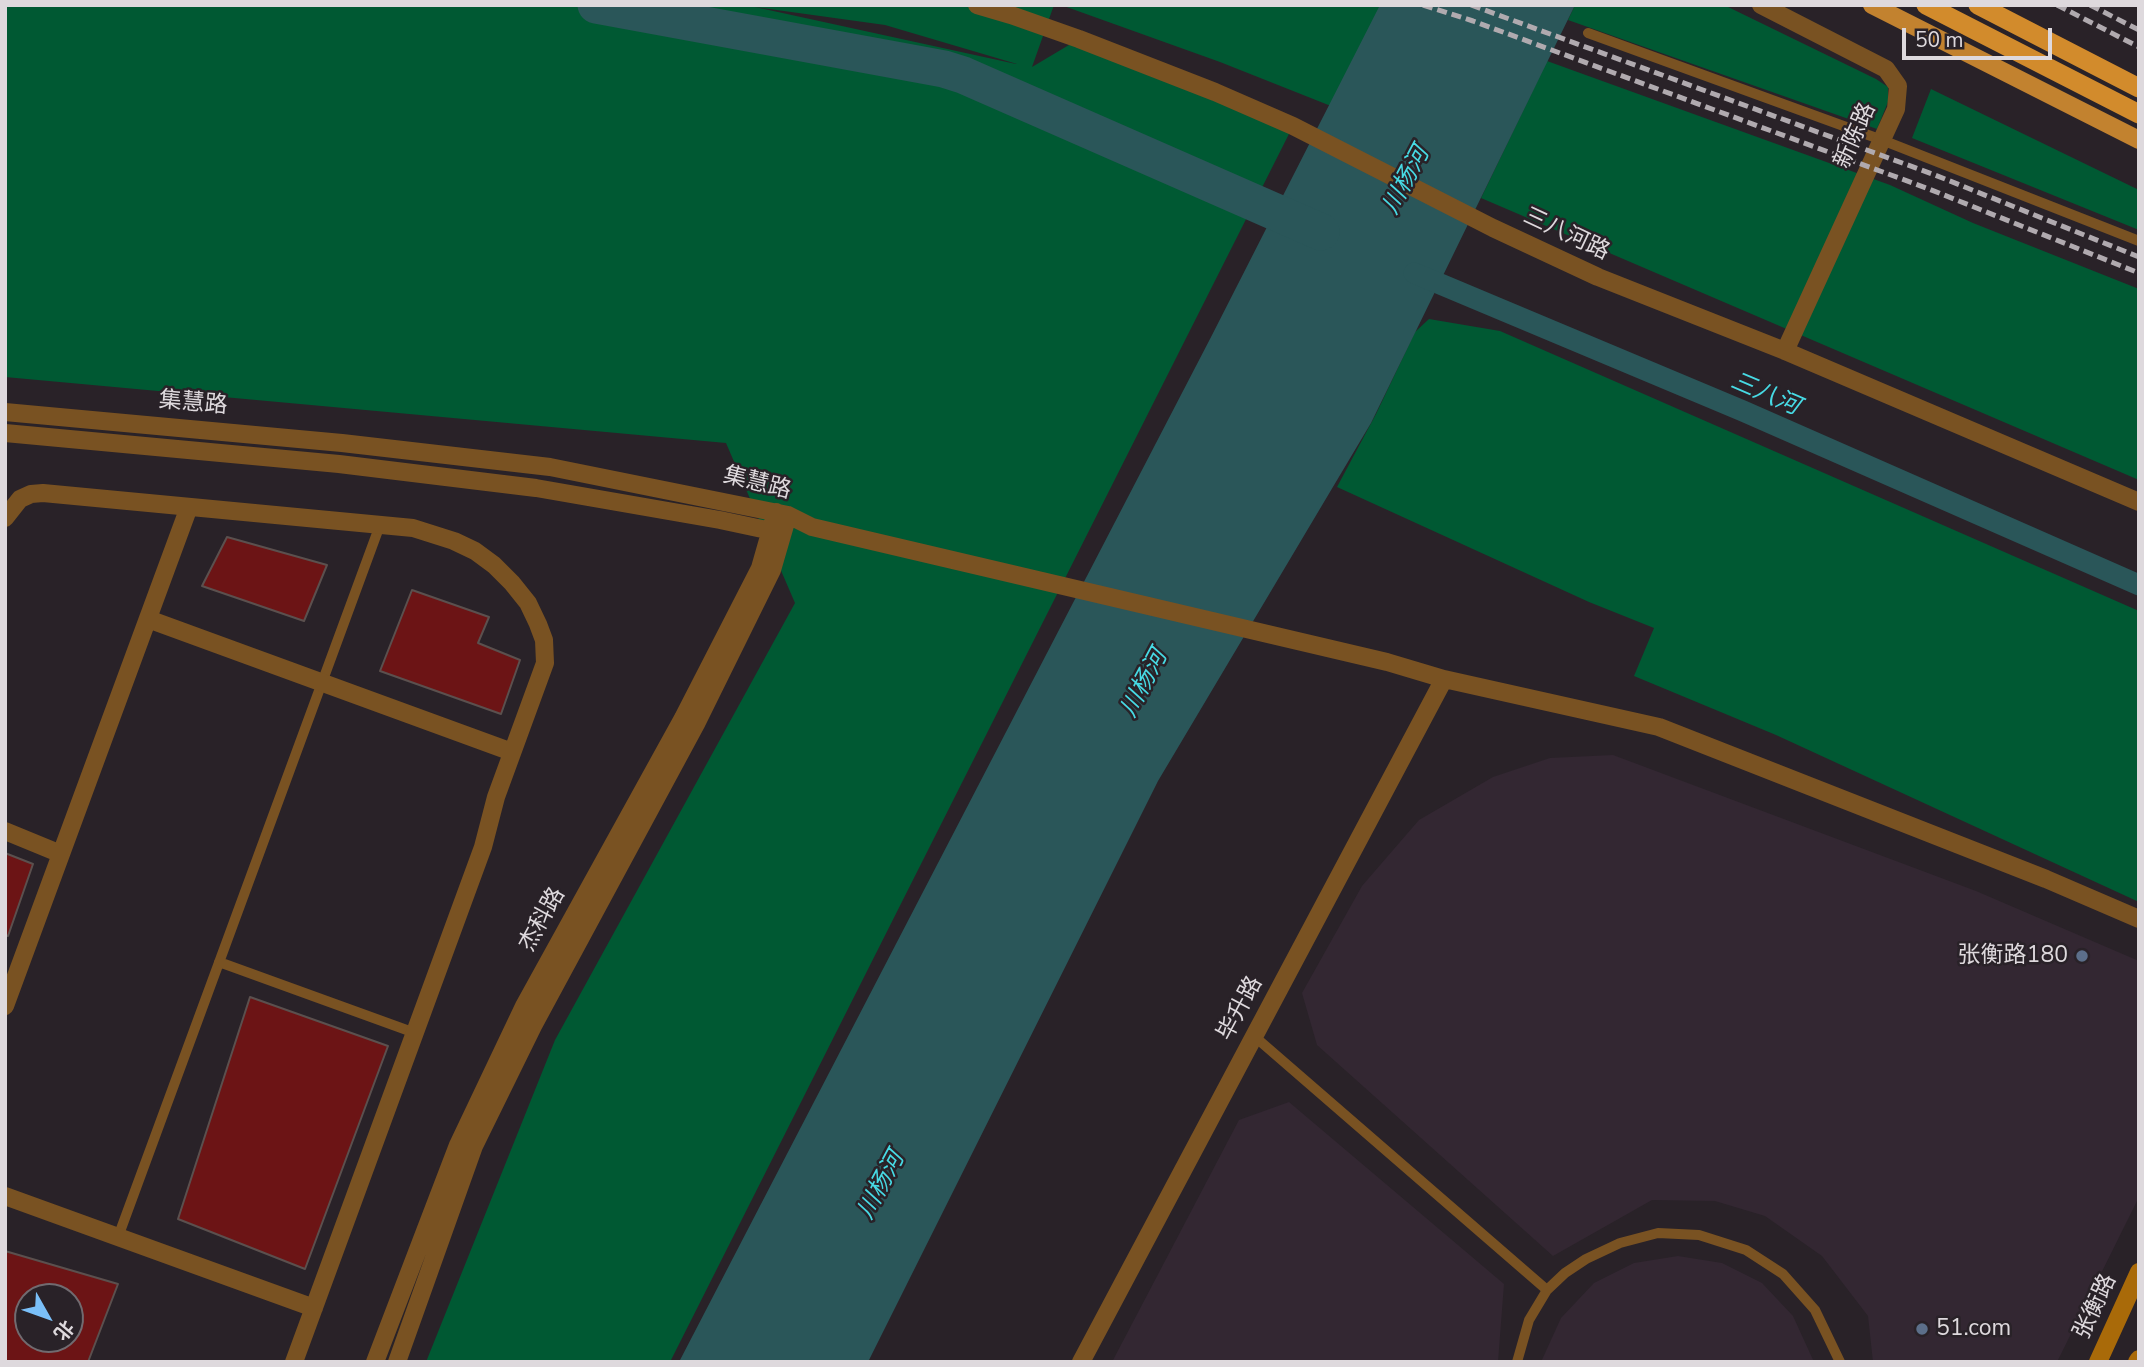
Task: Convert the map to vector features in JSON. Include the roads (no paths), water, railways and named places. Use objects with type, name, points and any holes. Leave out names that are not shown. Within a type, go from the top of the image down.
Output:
[{"type":"highway","points":[[1926,5],[2139,114]]},
{"type":"highway","points":[[1978,5],[2139,88]]},
{"type":"main road","points":[[1872,5],[2139,140]]},
{"type":"main road","name":"张衡路","points":[[2098,1362],[2139,1272]]},
{"type":"street","name":"三八河路","points":[[977,5],[1136,60],[1293,126],[1493,228],[1598,277],[1785,351],[2134,500]]},
{"type":"street","name":"新陈路","points":[[1761,5],[1886,69],[1898,86],[1896,109],[1785,351]]},
{"type":"street","name":"集慧路","points":[[5,412],[342,443],[550,467],[782,513],[812,527]]},
{"type":"street","name":"集慧路","points":[[5,433],[340,464],[536,488],[776,532],[812,527]]},
{"type":"street","points":[[5,518],[20,499],[32,494],[413,528],[434,533],[475,551],[503,574],[528,603],[544,640],[545,663],[496,797],[483,847],[294,1362]]},
{"type":"street","points":[[5,1006],[189,507]]},
{"type":"street","name":"杰科路","points":[[375,1362],[458,1145],[518,1017],[684,718],[760,568],[782,513]]},
{"type":"street","points":[[812,527],[1387,663],[1444,679],[1659,727],[2046,879],[2139,919]]},
{"type":"street","name":"杰科路","points":[[397,1362],[474,1146],[533,1026],[696,724],[772,570],[776,532]]},
{"type":"street","points":[[148,620],[512,752]]},
{"type":"street","name":"毕升路","points":[[1081,1362],[1444,679]]},
{"type":"street","points":[[5,831],[61,854]]},
{"type":"street","points":[[5,1195],[314,1308]]},
{"type":"lane","points":[[1588,33],[1882,140],[2139,241]]},
{"type":"lane","points":[[118,1237],[380,525]]},
{"type":"lane","points":[[219,962],[415,1034]]},
{"type":"lane","points":[[1254,1037],[1547,1290]]},
{"type":"lane","points":[[1517,1362],[1529,1320],[1547,1290],[1565,1273],[1586,1259],[1620,1243],[1658,1233],[1699,1235],[1746,1250],[1783,1274],[1815,1310],[1840,1362]]},
{"type":"water","name":"川杨河","points":[[1380,5],[1575,5],[1371,423],[1158,781],[868,1362],[679,1362],[1210,339]]},
{"type":"waterway","points":[[596,5],[944,69],[1321,232]]},
{"type":"waterway","name":"三八河","points":[[1414,273],[1743,411],[2139,585]]},
{"type":"railway","points":[[1423,5],[1929,189],[2139,273]]},
{"type":"railway","points":[[1471,5],[1935,175],[2139,257]]},
{"type":"railway","points":[[2057,5],[2139,47]]},
{"type":"railway","points":[[2090,5],[2139,30]]},
{"type":"place","name":"张衡路180","points":[[2082,956]]},
{"type":"place","name":"51.com","points":[[1922,1329]]}]
